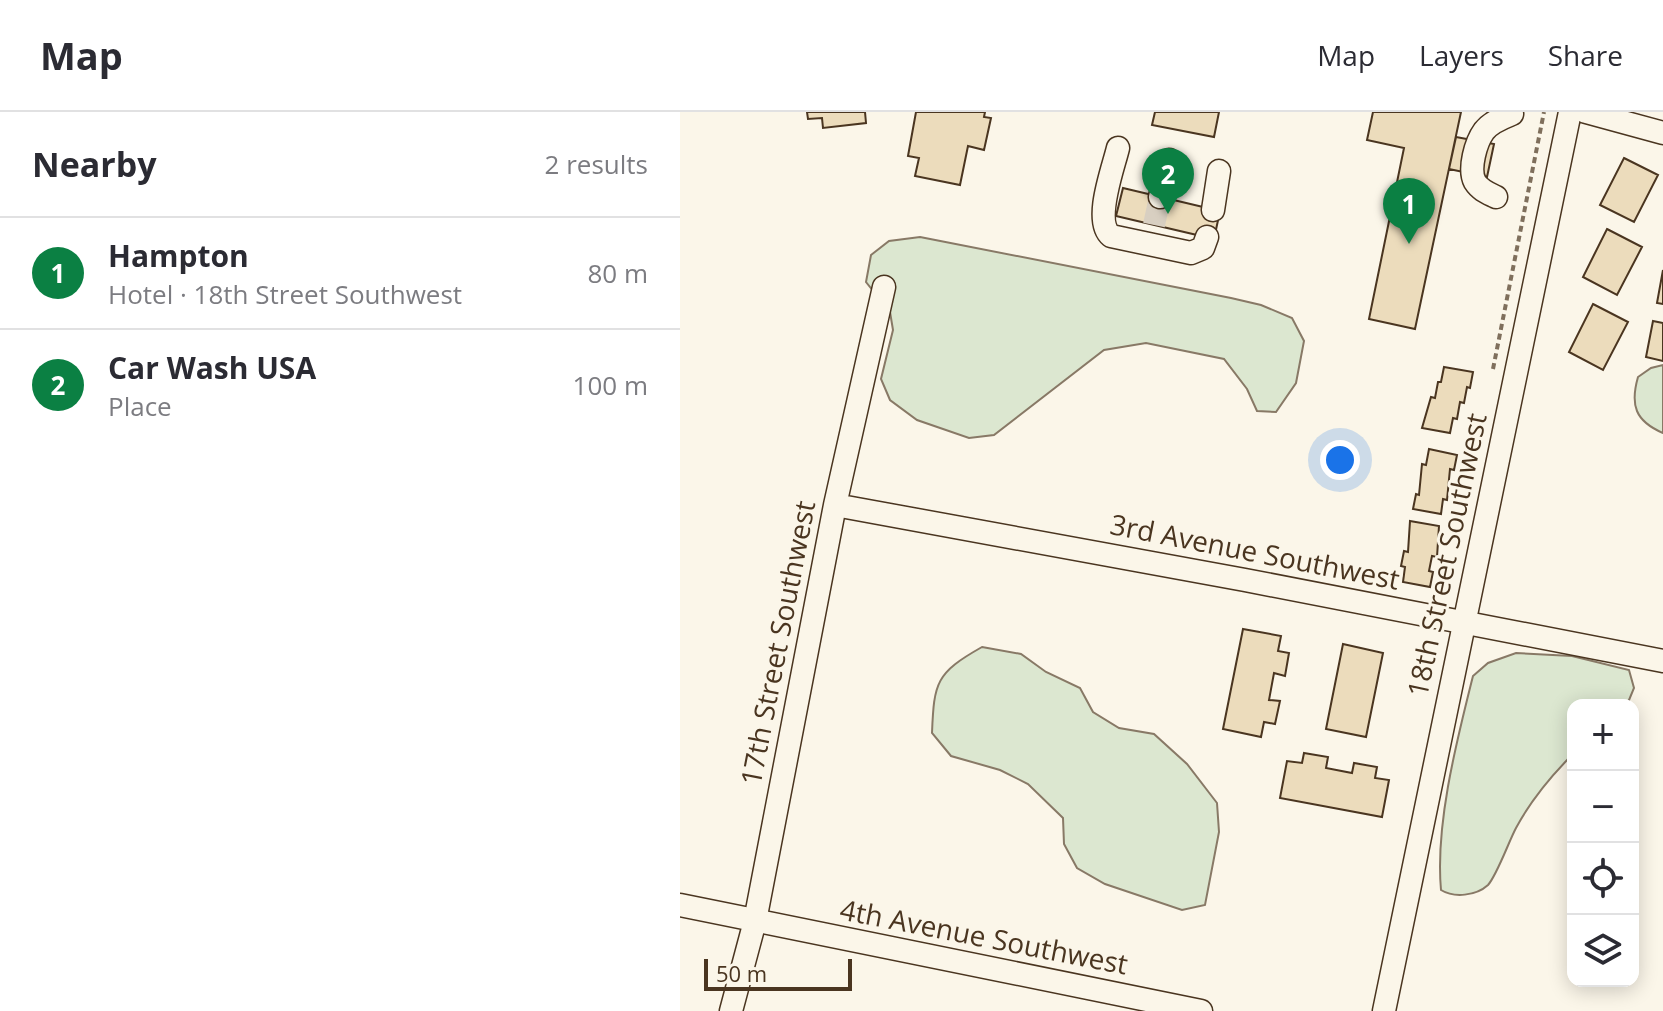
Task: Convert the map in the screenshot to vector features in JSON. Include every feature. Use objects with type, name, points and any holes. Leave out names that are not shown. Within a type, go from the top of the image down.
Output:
[{"type":"street","name":"18th Street Southwest","points":[[1384,1011],[1570,112]]},
{"type":"street","points":[[1586,112],[1663,133]]},
{"type":"street","points":[[1496,197],[1482,190],[1476,182],[1474,163],[1483,132],[1491,124],[1512,114]]},
{"type":"street","points":[[1118,148],[1105,200],[1103,225],[1111,236],[1191,253],[1203,248],[1207,237]]},
{"type":"street","points":[[1160,197],[1169,160]]},
{"type":"street","points":[[1213,210],[1219,171]]},
{"type":"street","points":[[1129,240],[1141,240],[1148,236],[1154,225]]},
{"type":"street","name":"17th Street Southwest","points":[[731,1011],[755,921],[835,505],[884,287]]},
{"type":"street","name":"3rd Avenue Southwest","points":[[835,505],[1663,661]]},
{"type":"street","name":"4th Avenue Southwest","points":[[680,904],[1201,1011]]},
{"type":"path","points":[[1493,369],[1544,112]]},
{"type":"green space","points":[[920,237],[1261,305],[1292,318],[1304,341],[1296,383],[1276,412],[1257,411],[1247,389],[1224,359],[1146,343],[1104,350],[994,435],[969,438],[917,420],[890,400],[881,379],[893,330],[890,312],[866,282],[871,255],[889,241]]},
{"type":"green space","points":[[1663,365],[1663,433],[1641,417],[1635,396],[1638,377],[1651,368]]},
{"type":"green space","points":[[982,647],[1021,654],[1046,672],[1080,688],[1093,712],[1119,728],[1154,734],[1187,764],[1217,803],[1219,832],[1205,905],[1182,910],[1105,884],[1077,868],[1064,844],[1063,818],[1028,784],[1000,770],[951,756],[932,733],[937,690],[946,672]]},
{"type":"green space","points":[[1516,653],[1572,656],[1629,670],[1634,688],[1629,699],[1567,699],[1567,760],[1528,808],[1488,885],[1471,894],[1458,895],[1441,890],[1444,810],[1473,676],[1488,663]]},
{"type":"building","points":[[807,112],[865,112],[866,123],[823,128],[822,118],[808,119]]},
{"type":"building","points":[[916,112],[985,112],[984,117],[991,118],[984,150],[968,146],[960,185],[915,176],[919,158],[908,156]]},
{"type":"building","points":[[1155,112],[1219,112],[1214,137],[1152,125]]},
{"type":"building","points":[[1373,112],[1461,112],[1415,329],[1369,319],[1404,148],[1367,140]]},
{"type":"building","points":[[1456,137],[1494,144],[1487,177],[1449,169]]},
{"type":"building","points":[[1624,158],[1658,175],[1634,222],[1600,205]]},
{"type":"building","points":[[1123,188],[1220,211],[1214,239],[1116,216]]},
{"type":"building","points":[[1607,229],[1642,247],[1617,295],[1583,277]]},
{"type":"building","points":[[1663,270],[1663,304],[1657,303]]},
{"type":"building","points":[[1593,304],[1628,322],[1603,370],[1569,352]]},
{"type":"building","points":[[1653,321],[1663,323],[1663,361],[1646,357]]},
{"type":"building","points":[[1444,367],[1473,372],[1470,388],[1467,387],[1464,403],[1460,402],[1450,433],[1422,428]]},
{"type":"building","points":[[1429,449],[1457,455],[1454,470],[1450,469],[1447,500],[1443,499],[1441,514],[1413,509],[1416,494],[1419,495],[1422,464],[1426,465]]},
{"type":"building","points":[[1410,521],[1439,526],[1437,557],[1432,556],[1429,571],[1433,572],[1430,587],[1403,582],[1405,567],[1401,566],[1404,551],[1408,552]]},
{"type":"building","points":[[1243,629],[1281,636],[1278,651],[1289,653],[1285,676],[1274,673],[1269,700],[1280,701],[1275,724],[1264,722],[1261,737],[1223,729]]},
{"type":"building","points":[[1343,644],[1383,653],[1366,737],[1326,729]]},
{"type":"building","points":[[1304,753],[1328,757],[1326,768],[1352,773],[1354,763],[1377,767],[1375,778],[1389,780],[1382,817],[1280,798],[1287,761],[1302,763]]},
{"type":"tunnel","points":[[1154,225],[1160,197]]},
{"type":"place","name":"Car Wash USA","points":[[1168,214]]},
{"type":"place","name":"Hampton","points":[[1409,244]]}]
